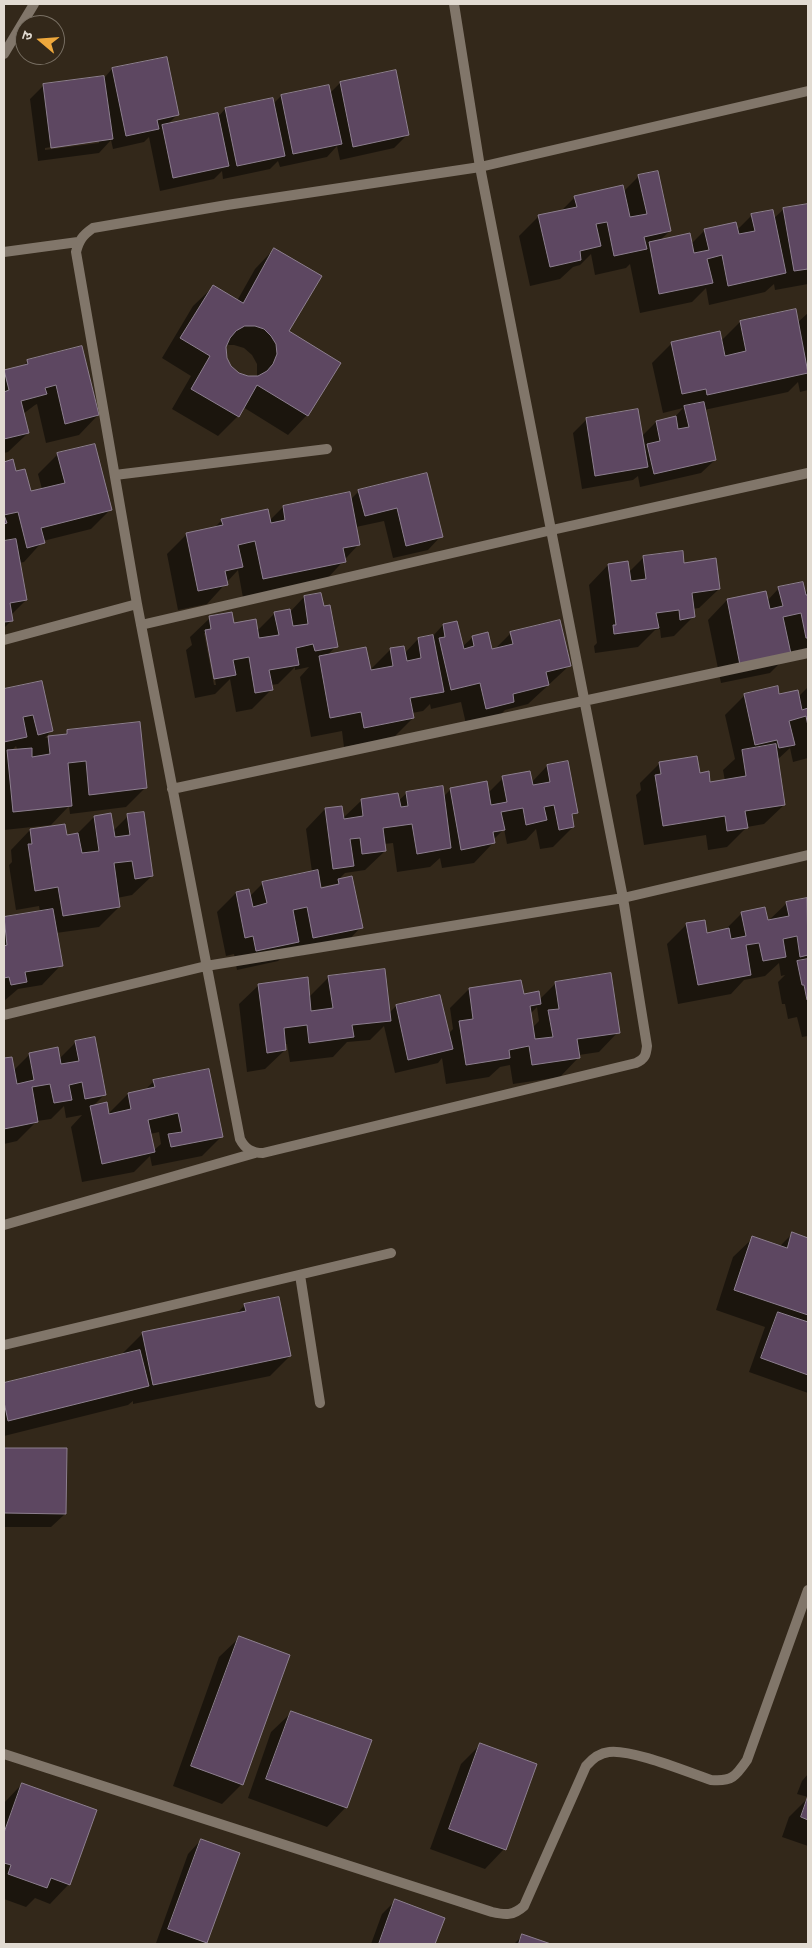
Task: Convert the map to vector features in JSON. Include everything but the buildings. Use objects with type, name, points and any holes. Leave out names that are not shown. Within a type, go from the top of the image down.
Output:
[{"type":"street","points":[[4,54],[34,4]]},
{"type":"street","points":[[4,1225],[255,1153],[263,1153],[627,1066],[642,1060],[646,1055],[622,898],[480,167],[454,4]]},
{"type":"street","points":[[255,1153],[244,1146],[240,1139],[206,966],[137,604],[76,252],[78,242],[93,228],[227,205],[480,167],[808,91]]},
{"type":"street","points":[[4,252],[78,242]]},
{"type":"street","points":[[115,476],[327,449]]},
{"type":"street","points":[[141,625],[808,473]]},
{"type":"street","points":[[4,640],[137,604]]},
{"type":"street","points":[[172,788],[585,702],[808,653]]},
{"type":"street","points":[[4,1015],[206,966],[622,898],[808,855]]},
{"type":"street","points":[[4,1345],[391,1253]]},
{"type":"street","points":[[300,1274],[320,1403]]},
{"type":"street","points":[[4,1754],[492,1912],[506,1915],[517,1913],[524,1906],[586,1766],[594,1757],[608,1752],[625,1752],[711,1780],[723,1781],[737,1775],[747,1760],[808,1590]]}]
